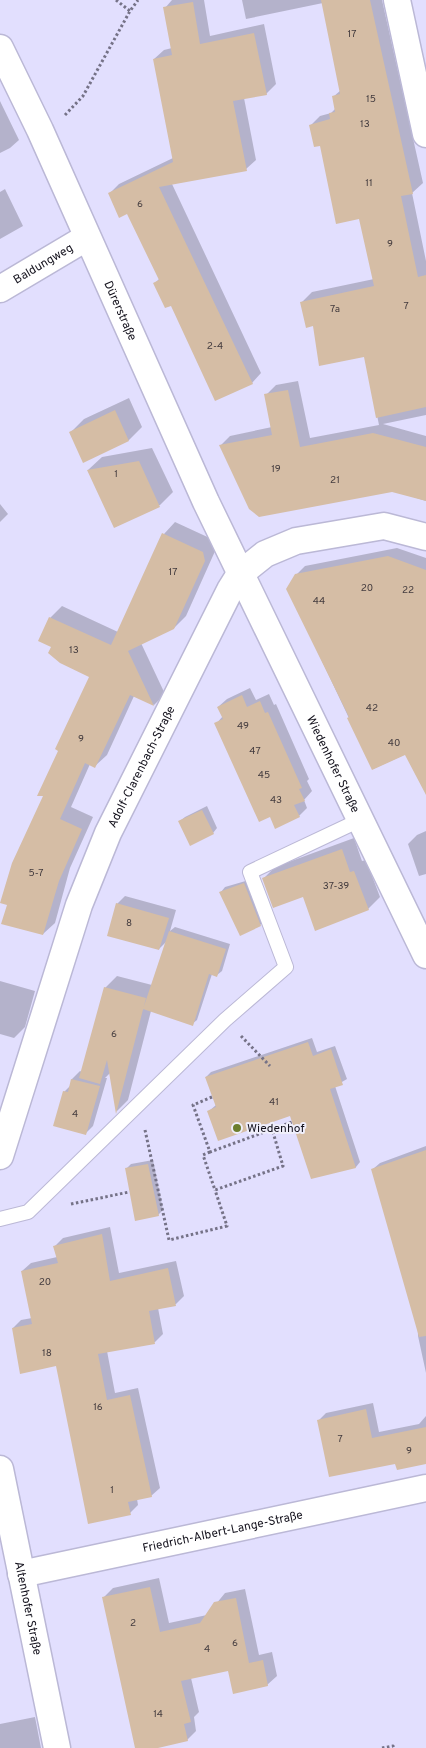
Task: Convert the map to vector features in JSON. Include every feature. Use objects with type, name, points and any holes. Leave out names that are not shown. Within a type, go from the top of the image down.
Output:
[{"type":"street","points":[[398,0],[426,134]]},
{"type":"street","name":"Dürerstraße","points":[[0,48],[40,130],[86,238],[240,574]]},
{"type":"street","name":"Baldungweg","points":[[0,289],[86,238]]},
{"type":"street","name":"Adolf-Clarenbach-Straße","points":[[0,1156],[79,905],[108,833],[230,590],[240,574],[265,554],[296,541],[384,526],[426,537]]},
{"type":"street","name":"Wiedenhofer Straße","points":[[240,574],[426,955]]},
{"type":"street","name":"Altenhofer Straße","points":[[0,1469],[58,1748]]},
{"type":"street","name":"Friedrich-Albert-Lange-Straße","points":[[21,1574],[426,1488]]},
{"type":"lane","points":[[0,1219],[28,1212],[225,1020],[286,967],[250,872],[360,820]]},
{"type":"path","points":[[116,0],[130,10]]},
{"type":"path","points":[[59,121],[83,96],[130,10],[138,0]]},
{"type":"path","points":[[225,1020],[270,1066]]},
{"type":"path","points":[[210,1152],[193,1105],[212,1097]]},
{"type":"path","points":[[140,1104],[169,1240],[227,1226],[203,1155],[292,1122]]},
{"type":"path","points":[[216,1190],[284,1166],[272,1129]]},
{"type":"path","points":[[28,1212],[129,1192]]},
{"type":"path","points":[[382,1748],[393,1746],[394,1748]]},
{"type":"building","points":[[321,0],[370,0],[413,194],[401,196],[418,277],[426,275],[426,407],[376,418],[364,357],[319,366],[313,326],[306,328],[300,302],[374,286],[359,219],[336,224],[320,146],[314,147],[309,125],[330,119],[329,113],[335,112],[332,96],[340,94]]},
{"type":"building","points":[[193,2],[200,44],[254,33],[267,95],[233,101],[247,171],[159,187],[253,384],[215,401],[171,306],[165,308],[153,283],[159,280],[127,214],[119,218],[108,193],[173,162],[153,59],[172,55],[163,7]]},
{"type":"building","points":[[288,390],[300,447],[373,433],[426,447],[426,501],[392,492],[259,517],[249,509],[219,445],[272,435],[264,394]]},
{"type":"building","points":[[115,410],[129,441],[83,463],[69,432]]},
{"type":"building","points":[[139,461],[160,507],[114,528],[87,470]]},
{"type":"building","points":[[162,533],[203,552],[205,561],[174,629],[128,651],[154,706],[130,695],[95,768],[85,763],[60,819],[82,829],[59,881],[43,935],[1,924],[7,905],[0,903],[12,863],[43,796],[37,796],[58,751],[55,749],[89,677],[60,663],[48,653],[51,647],[38,641],[49,617],[111,645]]},
{"type":"building","points":[[388,556],[426,570],[426,795],[405,755],[372,770],[347,718],[349,717],[286,589],[295,574]]},
{"type":"building","points":[[242,695],[247,707],[260,701],[265,713],[268,712],[302,788],[299,789],[305,801],[294,805],[300,817],[275,829],[270,817],[259,822],[214,723],[223,719],[217,707]]},
{"type":"building","points":[[202,810],[214,834],[190,846],[178,821]]},
{"type":"building","points":[[342,849],[350,872],[354,871],[369,910],[315,931],[303,897],[273,908],[262,878]]},
{"type":"building","points":[[244,883],[261,926],[240,936],[219,892]]},
{"type":"building","points":[[116,903],[169,918],[159,950],[107,936]]},
{"type":"building","points":[[169,931],[226,949],[217,977],[209,974],[193,1026],[143,1009]]},
{"type":"building","points":[[104,987],[146,998],[116,1114],[107,1060],[100,1084],[79,1078]]},
{"type":"building","points":[[308,1042],[313,1056],[331,1049],[343,1085],[330,1089],[356,1168],[311,1179],[290,1116],[218,1141],[207,1111],[216,1107],[205,1077]]},
{"type":"building","points":[[71,1079],[100,1086],[86,1135],[53,1126],[63,1091],[68,1092]]},
{"type":"building","points":[[426,1150],[426,1336],[419,1337],[371,1169]]},
{"type":"building","points":[[148,1164],[159,1216],[135,1221],[125,1168]]},
{"type":"building","points":[[102,1234],[110,1281],[168,1268],[176,1306],[149,1311],[155,1344],[98,1354],[107,1400],[130,1395],[152,1497],[128,1502],[131,1515],[88,1524],[56,1366],[20,1374],[12,1328],[32,1324],[21,1271],[58,1263],[53,1246]]},
{"type":"building","points":[[366,1409],[372,1438],[426,1427],[426,1464],[397,1470],[395,1464],[329,1477],[317,1420]]},
{"type":"building","points":[[150,1587],[160,1632],[200,1623],[214,1602],[236,1598],[249,1663],[263,1660],[268,1686],[233,1694],[228,1671],[181,1681],[191,1722],[184,1724],[188,1741],[158,1748],[135,1748],[102,1597]]},
{"type":"place","name":"Wiedenhof","points":[[237,1128]]}]
